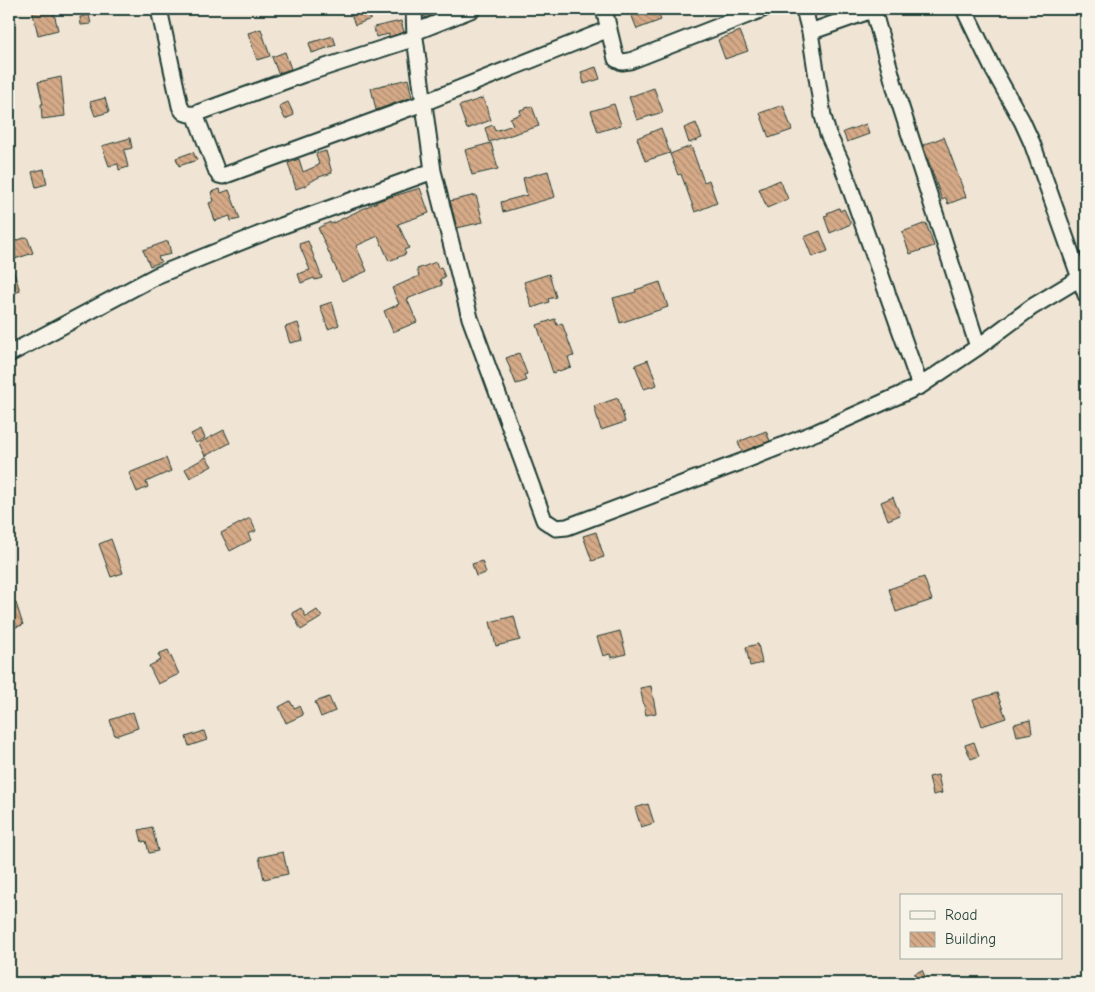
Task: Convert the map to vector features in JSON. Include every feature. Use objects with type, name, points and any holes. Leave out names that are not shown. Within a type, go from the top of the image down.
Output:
[{"type":"street","points":[[159,9],[180,106],[183,112],[188,115],[415,35],[473,9]]},
{"type":"street","points":[[414,9],[423,103],[434,171],[470,318],[544,520],[556,528],[568,527],[746,460],[817,432],[920,386],[978,347],[1032,307],[1080,278]]},
{"type":"street","points":[[604,9],[616,59],[622,62],[630,61],[763,9]]},
{"type":"street","points":[[804,9],[810,32],[828,134],[841,162],[920,386]]},
{"type":"street","points":[[810,32],[874,9],[897,95],[978,347]]},
{"type":"street","points":[[964,9],[1032,143],[1086,295]]},
{"type":"street","points":[[195,114],[217,172],[223,176],[423,103],[609,29]]},
{"type":"street","points":[[9,354],[158,275],[274,229],[434,171]]},
{"type":"building","points":[[32,9],[53,9],[58,30],[38,35]]},
{"type":"building","points":[[349,9],[360,9],[361,12],[367,9],[371,19],[355,25]]},
{"type":"building","points":[[424,9],[448,9],[425,18]]},
{"type":"building","points":[[644,9],[656,9],[661,20],[637,29],[631,14]]},
{"type":"building","points":[[89,15],[91,24],[81,25],[80,17]]},
{"type":"building","points":[[401,21],[404,32],[389,37],[389,34],[376,37],[374,27]]},
{"type":"building","points":[[261,29],[270,56],[257,60],[248,33]]},
{"type":"building","points":[[740,31],[748,51],[725,59],[718,40]]},
{"type":"building","points":[[333,36],[336,45],[312,53],[309,43]]},
{"type":"building","points":[[285,52],[291,69],[278,73],[272,57]]},
{"type":"building","points":[[596,67],[600,79],[584,84],[581,72]]},
{"type":"building","points":[[61,77],[65,116],[42,119],[41,104],[43,104],[38,82]]},
{"type":"building","points":[[408,79],[412,97],[376,110],[371,88]]},
{"type":"building","points":[[654,88],[663,112],[637,120],[629,97]]},
{"type":"building","points":[[105,98],[109,112],[95,116],[90,102]]},
{"type":"building","points":[[483,98],[491,120],[467,129],[459,106]]},
{"type":"building","points":[[288,102],[294,115],[285,119],[279,106]]},
{"type":"building","points":[[614,104],[621,125],[598,132],[591,111]]},
{"type":"building","points":[[783,105],[792,130],[769,138],[760,113]]},
{"type":"building","points":[[532,106],[539,126],[489,142],[485,128],[493,125],[495,131],[513,125],[510,118],[521,114],[520,110]]},
{"type":"building","points":[[696,123],[702,138],[689,143],[684,128]]},
{"type":"building","points":[[866,124],[869,134],[847,142],[843,132]]},
{"type":"building","points":[[661,128],[670,153],[645,161],[637,138]]},
{"type":"building","points":[[944,137],[966,197],[948,204],[946,198],[942,200],[923,145]]},
{"type":"building","points":[[130,138],[132,148],[124,150],[128,167],[119,170],[118,164],[109,166],[102,146]]},
{"type":"building","points":[[491,143],[498,169],[472,175],[465,150]]},
{"type":"building","points":[[691,146],[704,182],[709,180],[717,203],[695,212],[681,174],[678,175],[670,154]]},
{"type":"building","points":[[326,151],[332,173],[319,177],[307,185],[296,189],[288,163],[299,159],[303,172],[319,165],[316,154]]},
{"type":"building","points":[[193,152],[197,160],[179,166],[176,158]]},
{"type":"building","points":[[44,169],[47,184],[36,187],[32,172]]},
{"type":"building","points":[[548,171],[555,197],[503,212],[501,202],[527,195],[523,178]]},
{"type":"building","points":[[780,180],[788,199],[767,208],[759,189]]},
{"type":"building","points":[[420,188],[429,213],[398,224],[409,248],[404,250],[406,254],[389,261],[378,236],[356,246],[367,271],[342,282],[318,228],[330,222],[331,224],[381,200]]},
{"type":"building","points":[[220,189],[221,193],[229,190],[240,219],[231,221],[230,216],[215,221],[209,203],[214,201],[211,192]]},
{"type":"building","points":[[476,195],[483,222],[457,228],[450,201]]},
{"type":"building","points":[[839,208],[840,211],[844,209],[851,224],[830,233],[824,216]]},
{"type":"building","points":[[926,223],[934,246],[910,254],[902,232]]},
{"type":"building","points":[[820,231],[828,251],[812,257],[804,237]]},
{"type":"building","points":[[27,237],[33,253],[9,261],[9,243]]},
{"type":"building","points":[[168,241],[171,254],[158,257],[161,262],[150,266],[143,250]]},
{"type":"building","points":[[308,241],[322,278],[315,280],[314,278],[301,283],[298,274],[310,270],[299,244]]},
{"type":"building","points":[[436,262],[438,268],[441,267],[445,277],[440,279],[442,285],[407,299],[417,322],[393,332],[384,311],[399,304],[392,288],[419,276],[417,269]]},
{"type":"building","points":[[11,263],[20,291],[9,295],[9,264]]},
{"type":"building","points":[[549,274],[556,297],[548,299],[549,302],[532,308],[524,282]]},
{"type":"building","points":[[660,282],[668,307],[620,323],[613,298],[636,292],[635,290]]},
{"type":"building","points":[[332,302],[339,325],[328,329],[320,306]]},
{"type":"building","points":[[555,319],[557,325],[562,323],[574,356],[568,357],[571,367],[553,373],[537,325]]},
{"type":"building","points":[[298,323],[303,340],[290,343],[285,327]]},
{"type":"building","points":[[519,353],[527,374],[524,375],[526,381],[516,384],[506,358]]},
{"type":"building","points":[[648,360],[657,385],[644,389],[635,365]]},
{"type":"building","points":[[618,398],[625,422],[601,430],[594,406]]},
{"type":"building","points":[[201,429],[205,438],[196,443],[191,434]]},
{"type":"building","points":[[224,430],[230,443],[205,456],[199,443]]},
{"type":"building","points":[[766,431],[770,441],[742,452],[738,442]]},
{"type":"building","points":[[206,457],[212,466],[190,478],[185,469]]},
{"type":"building","points":[[166,458],[171,471],[146,482],[148,487],[137,492],[129,473]]},
{"type":"building","points":[[893,497],[900,515],[888,520],[881,502]]},
{"type":"building","points":[[250,518],[256,531],[248,534],[251,540],[230,551],[221,533]]},
{"type":"building","points":[[596,532],[604,557],[592,561],[583,536]]},
{"type":"building","points":[[111,539],[123,573],[111,577],[99,544]]},
{"type":"building","points":[[482,561],[486,573],[476,576],[472,564]]},
{"type":"building","points":[[924,577],[932,600],[896,612],[889,589]]},
{"type":"building","points":[[16,603],[23,625],[9,629],[9,606]]},
{"type":"building","points":[[301,608],[306,617],[317,610],[322,617],[301,630],[292,613]]},
{"type":"building","points":[[514,616],[520,640],[496,646],[490,622]]},
{"type":"building","points":[[620,631],[626,654],[611,658],[610,654],[603,656],[597,637]]},
{"type":"building","points":[[758,644],[762,663],[750,666],[746,647]]},
{"type":"building","points":[[168,650],[179,674],[158,684],[149,666],[161,660],[158,654]]},
{"type":"building","points":[[651,686],[656,713],[646,715],[640,688]]},
{"type":"building","points":[[997,693],[1006,718],[982,726],[973,700]]},
{"type":"building","points":[[329,697],[335,711],[321,717],[315,702]]},
{"type":"building","points":[[290,701],[294,708],[299,706],[303,715],[286,723],[279,707]]},
{"type":"building","points":[[133,712],[138,728],[115,736],[110,720]]},
{"type":"building","points":[[1030,720],[1032,733],[1017,736],[1014,724]]},
{"type":"building","points":[[204,731],[207,740],[189,746],[186,737]]},
{"type":"building","points":[[974,742],[979,756],[971,759],[965,745]]},
{"type":"building","points":[[938,775],[942,793],[933,795],[929,777]]},
{"type":"building","points":[[648,804],[654,823],[641,827],[635,808]]},
{"type":"building","points":[[152,827],[158,851],[149,853],[146,841],[142,842],[139,830]]},
{"type":"building","points":[[283,852],[288,874],[264,879],[259,857]]},
{"type":"building","points":[[922,970],[928,983],[919,983],[914,974]]}]
